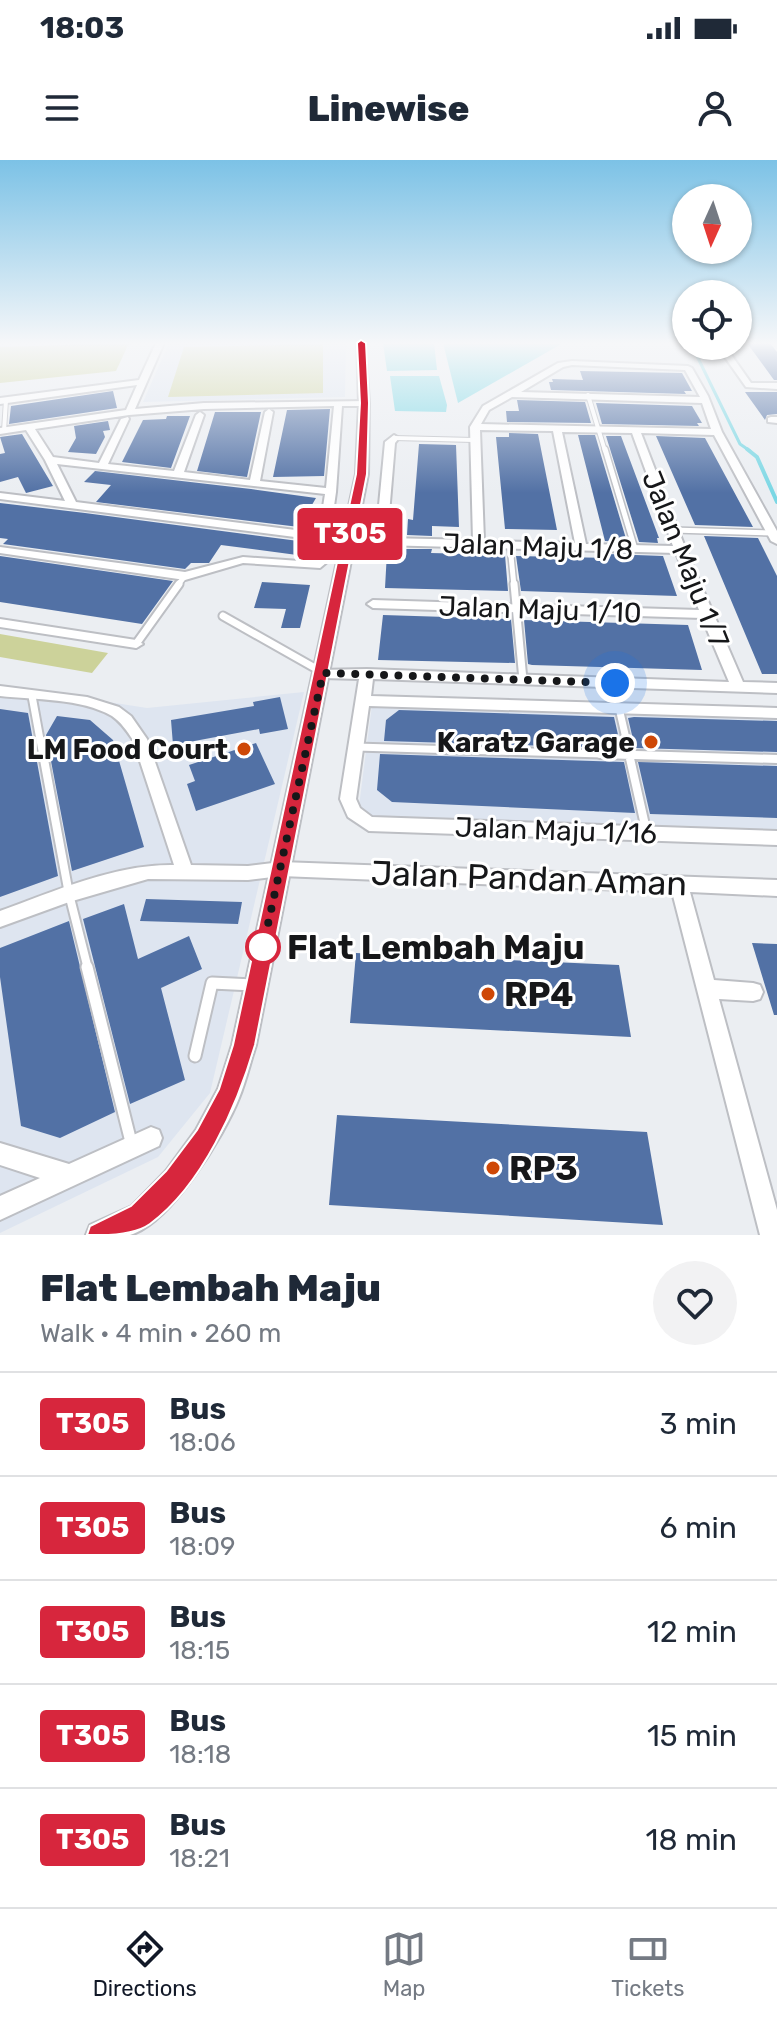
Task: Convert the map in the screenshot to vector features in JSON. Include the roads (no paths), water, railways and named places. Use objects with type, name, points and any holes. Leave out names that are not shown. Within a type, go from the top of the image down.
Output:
[{"type":"street","points":[[3,401],[61,393]]},
{"type":"street","points":[[102,466],[138,393]]},
{"type":"street","points":[[108,1233],[141,1215],[175,1180],[205,1139],[229,1094],[244,1045],[362,474],[364,393]]},
{"type":"street","points":[[701,393],[717,432],[775,537]]},
{"type":"street","points":[[479,544],[475,427],[485,410],[510,394],[704,400]]},
{"type":"street","points":[[0,550],[185,576],[243,560],[309,568],[320,563],[337,445],[338,403]]},
{"type":"street","points":[[2,431],[204,406],[364,403]]},
{"type":"street","points":[[254,483],[269,412]]},
{"type":"street","points":[[178,474],[200,415]]},
{"type":"street","points":[[29,427],[50,460],[72,505]]},
{"type":"street","points":[[475,427],[717,432]]},
{"type":"street","points":[[557,429],[581,547]]},
{"type":"street","name":"Jalan Maju 1/7","points":[[636,431],[680,550],[738,687]]},
{"type":"street","points":[[381,542],[390,442],[394,438]]},
{"type":"street","points":[[50,460],[331,492]]},
{"type":"street","points":[[0,510],[6,497],[324,537]]},
{"type":"street","name":"Jalan Maju 1/8","points":[[348,540],[680,550]]},
{"type":"street","name":"Jalan Maju 1/10","points":[[373,604],[706,614]]},
{"type":"street","points":[[0,623],[136,644]]},
{"type":"street","points":[[323,673],[777,688]]},
{"type":"street","points":[[356,747],[367,674]]},
{"type":"street","points":[[0,691],[114,711],[130,724],[140,739],[185,872]]},
{"type":"street","points":[[363,701],[777,713]]},
{"type":"street","name":"Jalan Maju 1/16","points":[[356,747],[348,799],[354,812],[369,824],[777,838]]},
{"type":"street","name":"Jalan Pandan Aman","points":[[0,919],[69,894],[148,872],[248,873],[281,869],[777,888]]},
{"type":"street","points":[[679,884],[772,1235]]},
{"type":"street","points":[[707,989],[753,992]]},
{"type":"street","points":[[0,1208],[142,1143]]},
{"type":"street","points":[[0,1154],[68,1175]]},
{"type":"lane","points":[[588,395],[635,549]]},
{"type":"lane","points":[[2,431],[3,401]]},
{"type":"lane","points":[[394,438],[474,440]]},
{"type":"lane","points":[[673,530],[775,537]]},
{"type":"lane","points":[[510,546],[523,680]]},
{"type":"lane","points":[[136,644],[185,576]]},
{"type":"lane","points":[[223,616],[323,673]]},
{"type":"lane","points":[[32,696],[69,894],[142,1143]]},
{"type":"lane","points":[[619,708],[647,834]]},
{"type":"lane","points":[[356,747],[777,759]]},
{"type":"lane","points":[[195,1056],[212,983],[255,985]]},
{"type":"water","points":[[392,393],[444,393],[447,405],[446,412],[395,411]]},
{"type":"water","points":[[456,393],[475,393],[458,403]]},
{"type":"waterway","points":[[715,393],[740,444],[750,451]]},
{"type":"waterway","points":[[747,449],[757,457],[777,502]]},
{"type":"place","name":"Karatz Garage","points":[[651,742]]},
{"type":"place","name":"LM Food Court","points":[[244,749]]},
{"type":"place","name":"Flat Lembah Maju","points":[[263,947]]},
{"type":"place","name":"RP4","points":[[488,994]]},
{"type":"place","name":"RP3","points":[[493,1168]]}]
